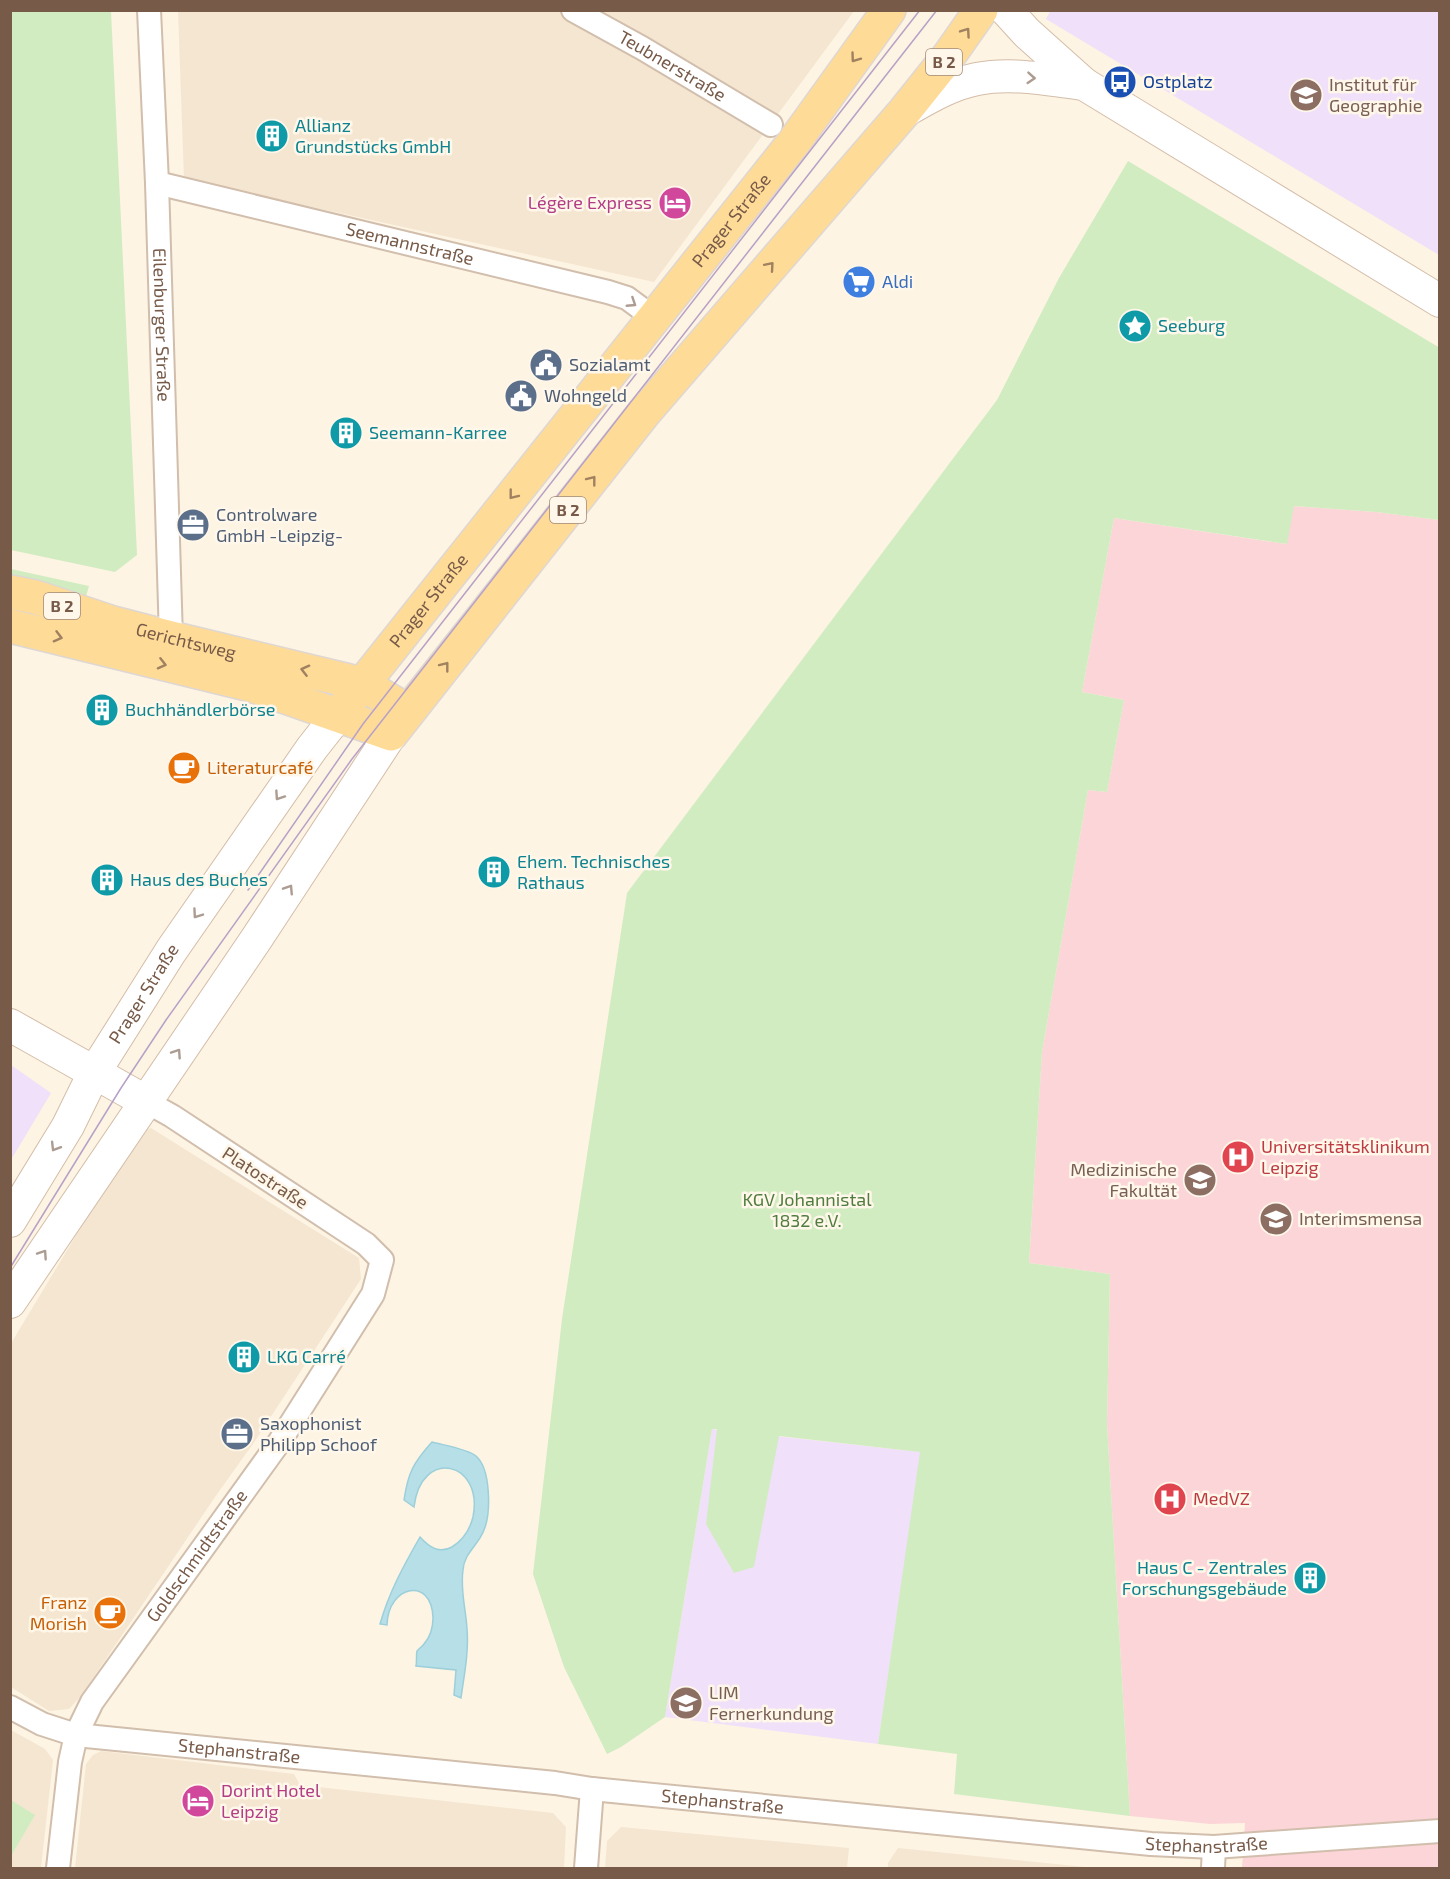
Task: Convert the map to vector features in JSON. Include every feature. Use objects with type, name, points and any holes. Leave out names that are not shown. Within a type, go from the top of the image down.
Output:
[{"type":"main road","name":"Prager Straße","points":[[10,1221],[68,1126],[94,1073],[171,951],[312,748],[794,142],[889,10]]},
{"type":"main road","name":"B 2","points":[[399,722],[529,561],[643,414],[904,112],[948,57],[981,10]]},
{"type":"main road","points":[[1006,10],[1027,33],[1084,84],[1440,301]]},
{"type":"main road","points":[[904,112],[942,91],[978,79],[1031,78],[1084,84]]},
{"type":"main road","name":"Gerichtsweg","points":[[10,592],[35,597],[113,623],[362,684]]},
{"type":"main road","name":"Gerichtsweg","points":[[10,626],[251,685],[338,715]]},
{"type":"main road","name":"B 2","points":[[362,684],[399,722]]},
{"type":"main road","name":"B 2","points":[[338,715],[399,722]]},
{"type":"main road","points":[[10,1302],[257,938],[399,722]]},
{"type":"main road","points":[[10,1024],[145,1101]]},
{"type":"street","name":"Eilenburger Straße","points":[[149,10],[158,183],[171,638]]},
{"type":"street","name":"Teubnerstraße","points":[[573,10],[771,125]]},
{"type":"street","name":"Seemannstraße","points":[[158,183],[608,292],[627,298],[654,318]]},
{"type":"street","name":"Platostraße","points":[[145,1101],[172,1116],[366,1244],[382,1260]]},
{"type":"street","name":"Goldschmidtstraße","points":[[58,1869],[70,1762],[76,1735],[92,1702],[280,1441],[373,1294],[382,1260]]},
{"type":"street","name":"Stephanstraße","points":[[10,1707],[42,1724],[76,1735],[1139,1843],[1214,1858],[1440,1831]]},
{"type":"street","points":[[586,1869],[592,1789]]},
{"type":"shaded area","name":"Institut für Geographie","points":[[1051,10],[1439,11],[1439,255],[1046,19]]},
{"type":"shaded area","points":[[178,11],[854,11],[654,282],[184,179]]},
{"type":"shaded area","name":"Universitätsklinikum Leipzig","points":[[1293,506],[1376,512],[1439,520],[1439,1868],[1242,1868],[1245,1823],[1210,1824],[1130,1816],[1107,1424],[1110,1274],[1029,1263],[1042,1052],[1088,790],[1107,792],[1124,700],[1082,692],[1114,518],[1286,544]]},
{"type":"shaded area","points":[[11,1065],[51,1093],[11,1160]]},
{"type":"shaded area","points":[[151,1128],[359,1258],[361,1279],[255,1441],[81,1696],[69,1709],[49,1711],[11,1687],[10,1345],[139,1131]]},
{"type":"shaded area","points":[[712,1429],[921,1452],[878,1744],[665,1717]]},
{"type":"shaded area","points":[[11,1730],[45,1749],[53,1760],[41,1868],[11,1868]]},
{"type":"shaded area","points":[[101,1751],[294,1774],[300,1785],[553,1813],[566,1827],[564,1868],[75,1868],[86,1764],[93,1755]]},
{"type":"shaded area","points":[[621,1827],[849,1848],[847,1868],[605,1868],[607,1841]]},
{"type":"shaded area","points":[[898,1848],[1095,1868],[888,1868],[888,1863]]},
{"type":"green space","points":[[10,11],[111,11],[137,555],[115,572],[11,550]]},
{"type":"green space","name":"KGV Johannistal 1832 e.V.","points":[[1128,161],[1440,348],[1439,520],[1376,512],[1294,506],[1287,544],[1114,518],[1082,692],[1124,700],[1107,792],[1088,790],[1042,1052],[1029,1263],[1110,1274],[1107,1424],[1130,1816],[954,1794],[957,1754],[878,1744],[920,1452],[779,1436],[754,1567],[734,1573],[706,1524],[717,1429],[712,1429],[665,1717],[607,1754],[564,1667],[533,1574],[562,1319],[627,893],[997,400],[1059,278]]},
{"type":"green space","points":[[11,569],[89,586],[85,600],[11,578]]},
{"type":"green space","points":[[11,1800],[35,1815],[11,1856]]},
{"type":"water","points":[[432,1442],[461,1449],[476,1456],[485,1471],[487,1481],[488,1513],[484,1530],[466,1559],[463,1570],[467,1646],[461,1698],[454,1695],[456,1670],[416,1666],[417,1651],[431,1632],[433,1618],[431,1605],[426,1596],[418,1591],[402,1594],[394,1601],[389,1611],[387,1625],[380,1624],[392,1590],[420,1537],[434,1548],[447,1549],[463,1538],[473,1517],[474,1498],[469,1483],[461,1473],[450,1469],[439,1469],[428,1475],[419,1488],[414,1507],[404,1500],[412,1469]]},
{"type":"tram line","points":[[248,890],[363,724],[920,10]]},
{"type":"tram line","points":[[10,1268],[121,1088],[166,1020],[352,759],[937,10]]},
{"type":"place","name":"Ostplatz","points":[[1120,82]]},
{"type":"place","name":"Institut für Geographie","points":[[1306,95]]},
{"type":"place","name":"Allianz Grundstücks GmbH","points":[[272,136]]},
{"type":"place","name":"Légère Express","points":[[675,203]]},
{"type":"place","name":"Aldi","points":[[859,282]]},
{"type":"place","name":"Seeburg","points":[[1135,326]]},
{"type":"place","name":"Sozialamt","points":[[546,365]]},
{"type":"place","name":"Wohngeld","points":[[521,396]]},
{"type":"place","name":"Seemann-Karree","points":[[346,433]]},
{"type":"place","name":"Controlware GmbH -Leipzig-","points":[[193,525]]},
{"type":"place","name":"Buchhändlerbörse","points":[[102,710]]},
{"type":"place","name":"Literaturcafé","points":[[184,768]]},
{"type":"place","name":"Ehem. Technisches Rathaus","points":[[494,872]]},
{"type":"place","name":"Haus des Buches","points":[[107,880]]},
{"type":"place","name":"Universitätsklinikum Leipzig","points":[[1238,1157]]},
{"type":"place","name":"Medizinische Fakultät","points":[[1200,1180]]},
{"type":"place","name":"Interimsmensa","points":[[1276,1219]]},
{"type":"place","name":"LKG Carré","points":[[244,1357]]},
{"type":"place","name":"Saxophonist Philipp Schoof","points":[[237,1434]]},
{"type":"place","name":"MedVZ","points":[[1170,1499]]},
{"type":"place","name":"Haus C - Zentrales Forschungsgebäude","points":[[1310,1578]]},
{"type":"place","name":"Franz Morish","points":[[110,1613]]},
{"type":"place","name":"LIM Fernerkundung","points":[[686,1703]]},
{"type":"place","name":"Dorint Hotel Leipzig","points":[[198,1801]]}]
